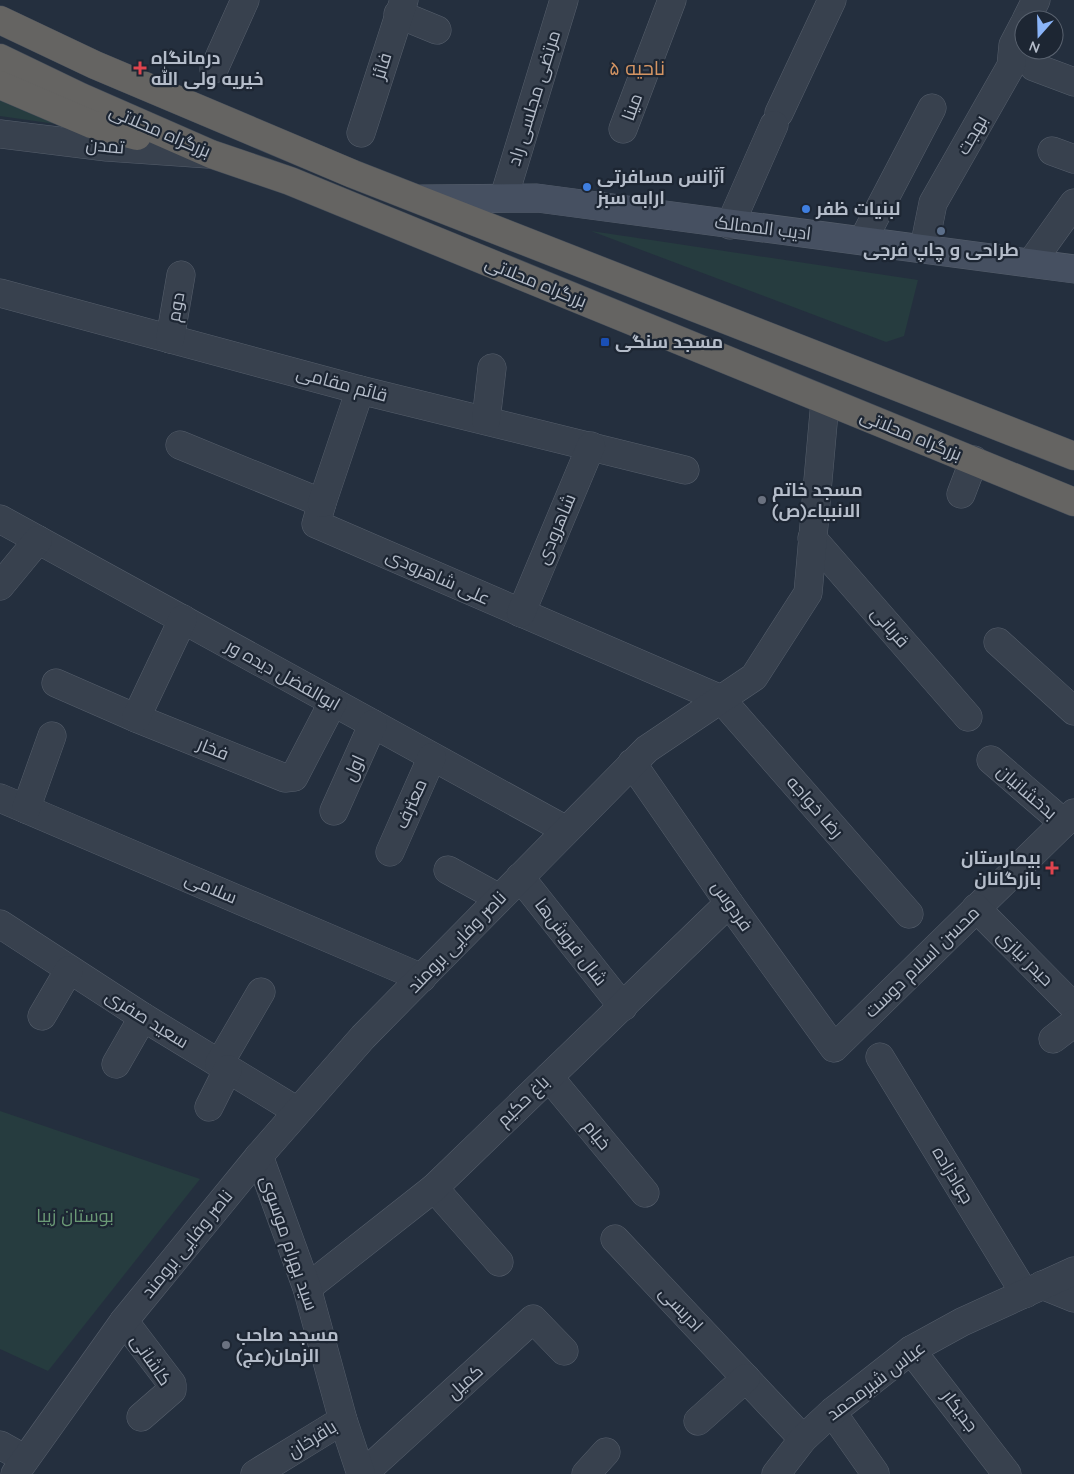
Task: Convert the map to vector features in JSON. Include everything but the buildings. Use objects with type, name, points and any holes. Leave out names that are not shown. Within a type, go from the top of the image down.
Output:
[{"type":"highway","points":[[2,0],[72,34],[95,65]]},
{"type":"highway","name":"بزرگراه محلاتی","points":[[0,20],[95,65],[353,174],[422,199],[1074,456]]},
{"type":"highway","name":"بزرگراه محلاتی","points":[[0,58],[81,97],[211,154],[290,181],[1074,502]]},
{"type":"highway","points":[[0,85],[91,124],[211,154]]},
{"type":"main road","name":"ادیب الممالک","points":[[422,199],[537,198],[598,205],[730,225],[924,248],[1074,270]]},
{"type":"street","points":[[214,69],[245,0]]},
{"type":"street","name":"مرتضی مجلسی راد","points":[[504,197],[564,0]]},
{"type":"street","name":"مینا","points":[[623,129],[672,0]]},
{"type":"street","points":[[730,225],[776,119],[832,0]]},
{"type":"street","points":[[401,7],[437,30]]},
{"type":"street","name":"فائز","points":[[361,133],[401,7]]},
{"type":"street","name":"بهجت","points":[[924,248],[933,203],[1011,66],[1014,43]]},
{"type":"street","points":[[1034,67],[1074,82]]},
{"type":"street","points":[[863,240],[932,108]]},
{"type":"street","name":"تمدن","points":[[0,134],[107,147],[211,154]]},
{"type":"street","points":[[1031,263],[1074,203]]},
{"type":"street","name":"دوم","points":[[170,339],[181,276]]},
{"type":"street","name":"قائم مقامی","points":[[0,294],[360,390],[686,470]]},
{"type":"street","points":[[486,420],[492,368]]},
{"type":"street","points":[[180,445],[322,503],[360,390]]},
{"type":"street","name":"ناصر وفایی برومند","points":[[20,1466],[124,1321],[258,1156],[363,1038],[647,748],[754,677],[808,593],[825,401]]},
{"type":"street","name":"شاهرودی","points":[[521,613],[591,446]]},
{"type":"street","points":[[961,494],[974,460]]},
{"type":"street","name":"علی شاهرودی","points":[[322,503],[316,524],[721,699]]},
{"type":"street","name":"ابوالفضل دیده ور","points":[[0,519],[566,830]]},
{"type":"street","name":"قربانی","points":[[812,538],[968,717]]},
{"type":"street","points":[[0,586],[38,540]]},
{"type":"street","points":[[136,718],[182,620]]},
{"type":"street","points":[[998,642],[1074,711]]},
{"type":"street","name":"فخار","points":[[56,683],[136,718],[285,778],[294,777],[333,702]]},
{"type":"street","name":"رضا خواجه","points":[[721,699],[909,914]]},
{"type":"street","name":"اول","points":[[334,811],[373,724]]},
{"type":"street","points":[[26,809],[52,736]]},
{"type":"street","name":"معترف","points":[[390,852],[432,757]]},
{"type":"street","name":"بدخشانیان","points":[[991,760],[1069,818]]},
{"type":"street","name":"فردوس","points":[[632,763],[729,903],[834,1048]]},
{"type":"street","name":"سلامی","points":[[0,798],[422,978]]},
{"type":"street","name":"محسن اسلام دوست","points":[[834,1048],[1069,818]]},
{"type":"street","points":[[448,870],[499,898]]},
{"type":"street","name":"شال فروش‌ها","points":[[520,877],[623,1008]]},
{"type":"street","name":"باغ حکیم","points":[[307,1288],[434,1188],[549,1076],[623,1008],[729,903]]},
{"type":"street","name":"حیدر نیازی","points":[[976,908],[1074,1007]]},
{"type":"street","name":"سعید صفری","points":[[0,924],[143,1017],[297,1111]]},
{"type":"street","points":[[42,1016],[69,970]]},
{"type":"street","points":[[209,1107],[223,1066],[261,992]]},
{"type":"street","points":[[116,1064],[143,1017]]},
{"type":"street","name":"جوادزاده","points":[[880,1057],[1033,1290]]},
{"type":"street","name":"خیام","points":[[549,1076],[645,1193]]},
{"type":"street","name":"سید بهرام موسوی","points":[[258,1156],[307,1288],[343,1420],[362,1474]]},
{"type":"street","points":[[434,1188],[499,1262]]},
{"type":"street","name":"ادریسی","points":[[615,1239],[803,1439]]},
{"type":"street","name":"عباس شیرمحمد","points":[[777,1474],[803,1439],[832,1412],[911,1350],[962,1322],[1074,1271]]},
{"type":"street","points":[[1033,1290],[1074,1298]]},
{"type":"street","name":"کمیل","points":[[362,1474],[533,1319],[564,1351]]},
{"type":"street","name":"کاشانی","points":[[124,1321],[172,1384],[172,1390],[141,1417]]},
{"type":"street","name":"جدیکار","points":[[911,1350],[1007,1474]]},
{"type":"street","points":[[698,1421],[746,1378]]},
{"type":"street","points":[[832,1412],[875,1473]]},
{"type":"street","name":"باقرخان","points":[[255,1474],[343,1420]]},
{"type":"street","points":[[0,1445],[20,1466]]},
{"type":"street","points":[[586,1474],[606,1452]]},
{"type":"green space","points":[[0,100],[77,127],[0,116]]},
{"type":"green space","points":[[591,231],[918,280],[904,336],[886,342]]},
{"type":"green space","name":"بوستان زیبا","points":[[0,1111],[200,1179],[48,1371],[0,1349]]},
{"type":"place","name":"درمانگاه خیریه ولی الله","points":[[140,68]]},
{"type":"place","name":"آژانس مسافرتی ارابه سبز","points":[[587,187]]},
{"type":"place","name":"لبنیات ظفر","points":[[806,209]]},
{"type":"place","name":"طراحی و چاپ فرجی","points":[[941,231]]},
{"type":"place","name":"مسجد سنگی","points":[[605,342]]},
{"type":"place","name":"مسجد خاتم الانبیاء(ص)","points":[[762,500]]},
{"type":"place","name":"بیمارستان بازرگانان","points":[[1052,868]]},
{"type":"place","name":"مسجد صاحب الزمان(عج)","points":[[226,1345]]},
{"type":"district","name":"ناحیه ۵","points":[[637,68]]}]
